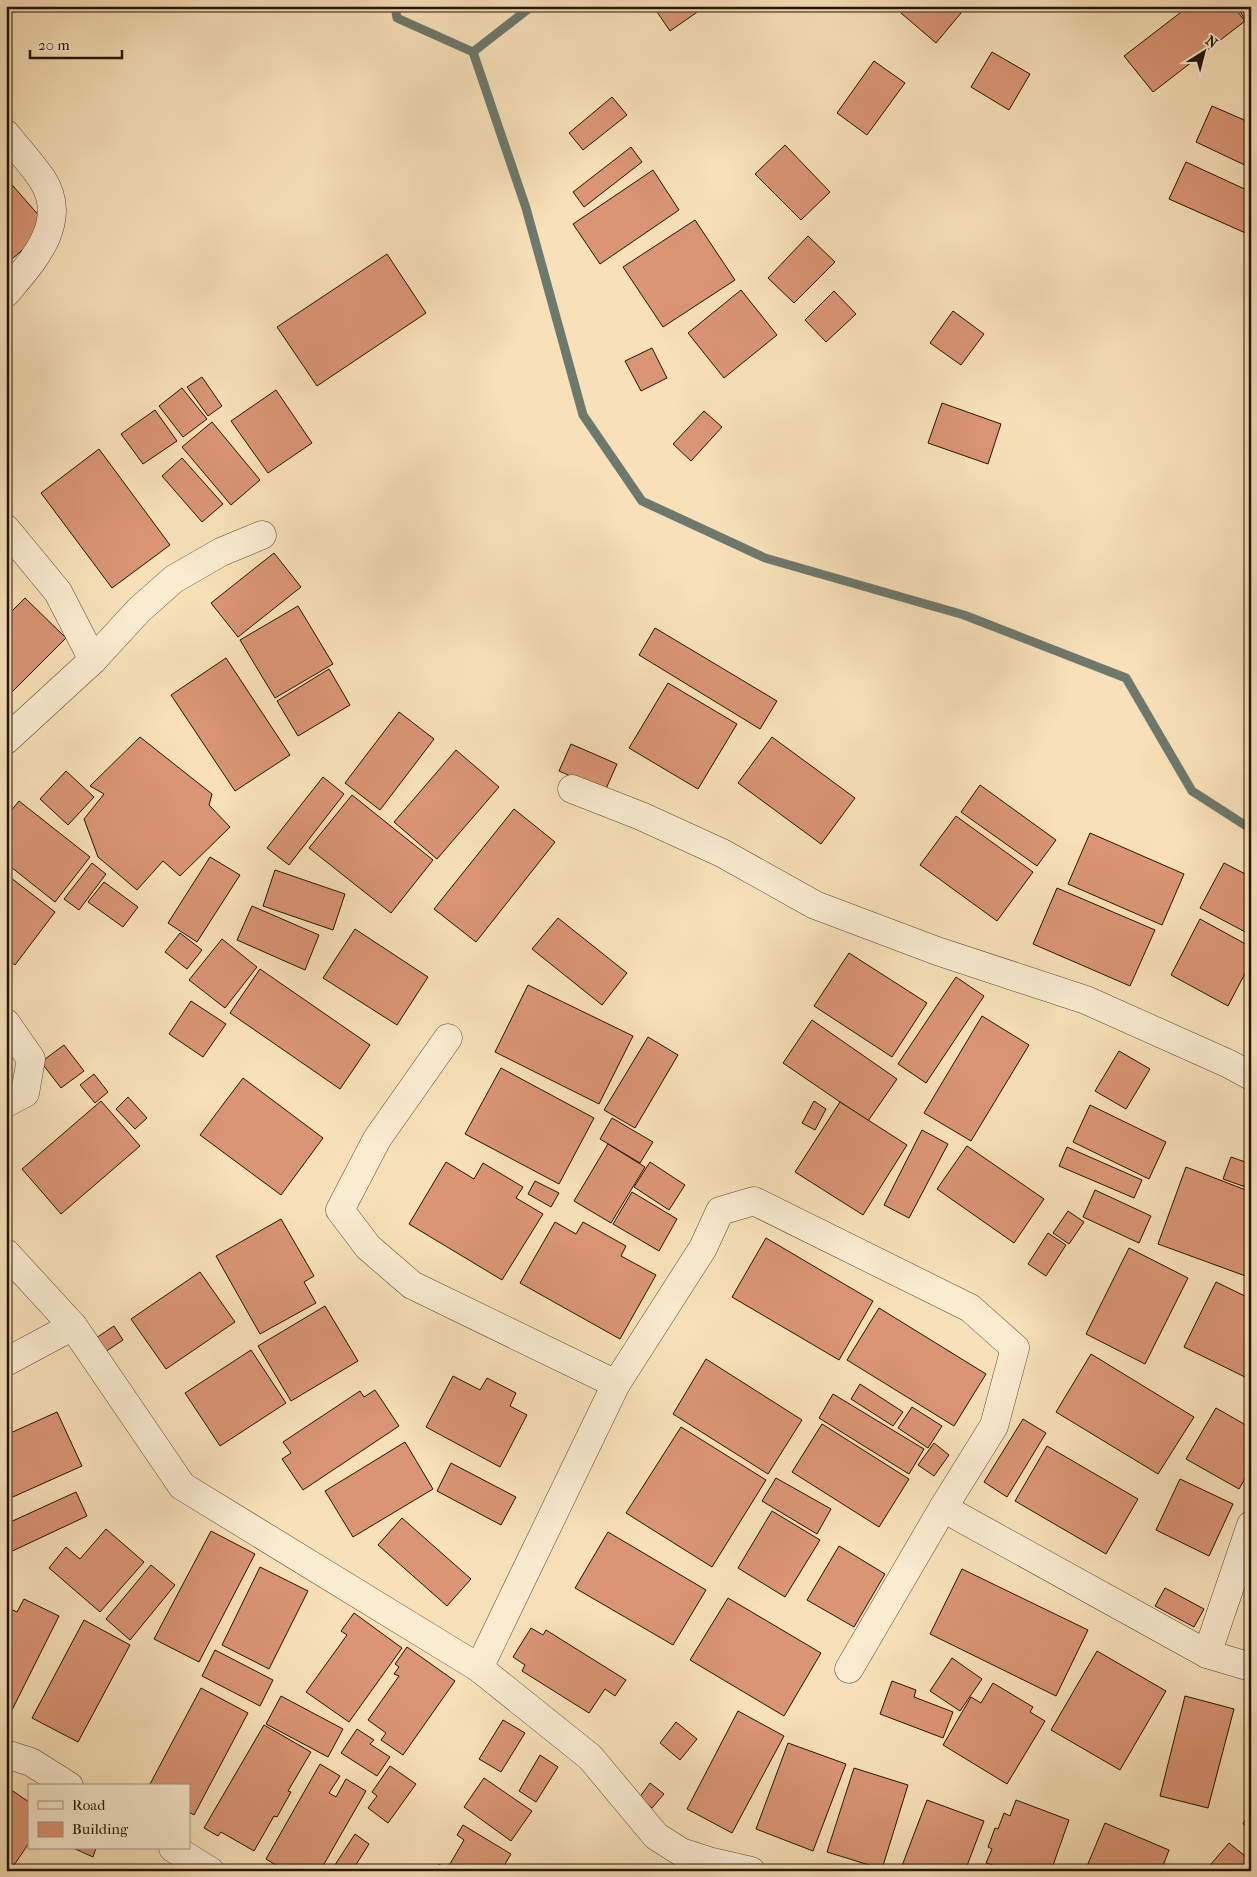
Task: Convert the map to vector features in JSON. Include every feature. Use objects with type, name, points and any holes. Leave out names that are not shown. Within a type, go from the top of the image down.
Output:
[{"type":"street","points":[[6,134],[42,180],[50,196],[53,210],[42,247],[6,293]]},
{"type":"street","points":[[6,529],[58,592],[93,660]]},
{"type":"street","points":[[6,740],[93,660],[139,610],[174,579],[221,552],[262,535]]},
{"type":"street","points":[[572,789],[641,816],[722,853],[815,905],[937,951],[1086,1000],[1229,1064],[1251,1076]]},
{"type":"street","points":[[6,1023],[31,1059],[25,1093],[6,1104]]},
{"type":"street","points":[[448,1038],[377,1139],[340,1210],[368,1247],[412,1285],[616,1384]]},
{"type":"street","points":[[479,1668],[616,1384],[703,1248],[720,1211],[754,1200],[970,1308],[1015,1348],[994,1426],[943,1508],[849,1669]]},
{"type":"street","points":[[6,1252],[72,1326],[182,1486],[479,1668],[590,1758],[656,1836],[682,1852],[712,1862],[751,1871]]},
{"type":"street","points":[[6,1362],[72,1326]]},
{"type":"street","points":[[943,1508],[1207,1654],[1251,1667]]},
{"type":"street","points":[[1207,1654],[1251,1525]]},
{"type":"street","points":[[6,1754],[31,1762],[67,1784]]},
{"type":"street","points":[[176,1850],[210,1871]]},
{"type":"building","points":[[653,6],[706,6],[670,31]]},
{"type":"building","points":[[907,6],[952,6],[961,13],[936,43],[901,13]]},
{"type":"building","points":[[1189,6],[1233,6],[1245,21],[1153,92],[1124,56]]},
{"type":"building","points":[[1236,6],[1251,6],[1251,15],[1245,19]]},
{"type":"building","points":[[992,52],[1030,74],[1009,110],[971,87]]},
{"type":"building","points":[[874,61],[905,83],[867,135],[837,113]]},
{"type":"building","points":[[612,97],[627,115],[583,150],[569,133]]},
{"type":"building","points":[[1212,106],[1251,123],[1251,168],[1196,142]]},
{"type":"building","points":[[785,145],[830,192],[801,220],[755,174]]},
{"type":"building","points":[[631,147],[642,162],[584,207],[573,192]]},
{"type":"building","points":[[1186,162],[1251,192],[1250,235],[1169,199]]},
{"type":"building","points":[[653,170],[679,210],[600,264],[573,224]]},
{"type":"building","points":[[6,178],[49,227],[12,259],[6,252]]},
{"type":"building","points":[[695,220],[735,280],[663,327],[623,267]]},
{"type":"building","points":[[808,236],[835,262],[794,303],[768,278]]},
{"type":"building","points":[[387,254],[426,313],[317,386],[277,327]]},
{"type":"building","points":[[741,290],[777,335],[724,378],[688,333]]},
{"type":"building","points":[[834,291],[856,314],[826,342],[805,320]]},
{"type":"building","points":[[953,311],[984,334],[961,365],[930,343]]},
{"type":"building","points":[[652,348],[667,378],[641,391],[625,361]]},
{"type":"building","points":[[202,377],[222,406],[208,416],[187,387]]},
{"type":"building","points":[[182,388],[207,419],[183,437],[159,406]]},
{"type":"building","points":[[276,390],[312,443],[268,473],[231,421]]},
{"type":"building","points":[[942,403],[1001,424],[988,464],[928,443]]},
{"type":"building","points":[[155,410],[177,441],[143,464],[121,434]]},
{"type":"building","points":[[704,411],[722,427],[691,461],[673,444]]},
{"type":"building","points":[[212,422],[260,480],[231,505],[182,447]]},
{"type":"building","points":[[99,449],[170,545],[112,588],[41,493]]},
{"type":"building","points":[[182,458],[223,504],[202,522],[162,476]]},
{"type":"building","points":[[274,553],[301,587],[238,637],[211,603]]},
{"type":"building","points":[[25,598],[66,638],[6,698],[6,617]]},
{"type":"building","points":[[298,606],[333,664],[275,698],[240,640]]},
{"type":"building","points":[[655,628],[777,701],[760,729],[639,655]]},
{"type":"building","points":[[226,658],[290,755],[235,791],[171,695]]},
{"type":"building","points":[[329,669],[350,705],[298,736],[277,701]]},
{"type":"building","points":[[668,683],[737,724],[698,789],[629,748]]},
{"type":"building","points":[[399,712],[434,739],[380,810],[345,783]]},
{"type":"building","points":[[140,737],[212,794],[209,805],[230,827],[180,876],[163,861],[137,890],[98,857],[84,819],[104,794],[90,786]]},
{"type":"building","points":[[772,737],[855,798],[821,844],[738,783]]},
{"type":"building","points":[[571,744],[617,764],[605,791],[559,771]]},
{"type":"building","points":[[456,750],[499,787],[437,859],[394,822]]},
{"type":"building","points":[[66,771],[94,797],[68,825],[40,799]]},
{"type":"building","points":[[323,777],[344,794],[289,865],[267,848]]},
{"type":"building","points":[[980,785],[1056,840],[1037,866],[961,812]]},
{"type":"building","points":[[352,795],[433,860],[391,913],[309,848]]},
{"type":"building","points":[[19,801],[90,857],[55,902],[6,863],[6,817]]},
{"type":"building","points":[[514,809],[555,842],[476,942],[434,909]]},
{"type":"building","points":[[956,816],[1033,872],[997,921],[920,865]]},
{"type":"building","points":[[1090,833],[1184,874],[1162,925],[1068,884]]},
{"type":"building","points":[[210,857],[240,875],[197,942],[168,923]]},
{"type":"building","points":[[92,863],[106,874],[79,910],[64,899]]},
{"type":"building","points":[[1224,863],[1251,877],[1251,935],[1200,908]]},
{"type":"building","points":[[275,870],[345,894],[333,930],[263,906]]},
{"type":"building","points":[[6,874],[55,912],[15,965],[6,958]]},
{"type":"building","points":[[104,882],[138,907],[123,927],[88,902]]},
{"type":"building","points":[[1057,888],[1155,930],[1130,986],[1033,944]]},
{"type":"building","points":[[252,906],[319,935],[305,970],[237,940]]},
{"type":"building","points":[[558,918],[627,973],[602,1005],[532,949]]},
{"type":"building","points":[[1200,919],[1251,947],[1251,962],[1228,1006],[1171,975]]},
{"type":"building","points":[[355,929],[428,977],[397,1025],[323,978]]},
{"type":"building","points":[[180,933],[202,950],[187,969],[165,952]]},
{"type":"building","points":[[222,939],[257,967],[225,1008],[189,980]]},
{"type":"building","points":[[849,953],[927,1003],[892,1057],[814,1006]]},
{"type":"building","points":[[260,969],[370,1045],[340,1089],[230,1013]]},
{"type":"building","points":[[956,977],[984,996],[926,1083],[898,1064]]},
{"type":"building","points":[[528,985],[633,1036],[599,1104],[495,1052]]},
{"type":"building","points":[[191,1001],[226,1024],[203,1057],[169,1034]]},
{"type":"building","points":[[982,1016],[1029,1045],[971,1141],[924,1113]]},
{"type":"building","points":[[812,1020],[897,1079],[868,1121],[783,1063]]},
{"type":"building","points":[[648,1037],[678,1055],[635,1128],[604,1110]]},
{"type":"building","points":[[64,1045],[84,1071],[61,1088],[41,1062]]},
{"type":"building","points":[[1119,1051],[1150,1069],[1126,1109],[1095,1091]]},
{"type":"building","points":[[501,1068],[594,1118],[559,1184],[465,1134]]},
{"type":"building","points":[[94,1074],[108,1092],[95,1103],[80,1085]]},
{"type":"building","points":[[243,1078],[323,1138],[281,1195],[200,1135]]},
{"type":"building","points":[[128,1097],[147,1118],[135,1129],[116,1109]]},
{"type":"building","points":[[101,1101],[140,1146],[61,1214],[22,1169]]},
{"type":"building","points":[[814,1101],[826,1109],[815,1130],[802,1123]]},
{"type":"building","points":[[840,1102],[907,1145],[863,1215],[795,1172]]},
{"type":"building","points":[[1090,1105],[1166,1142],[1149,1179],[1073,1142]]},
{"type":"building","points":[[612,1118],[653,1142],[640,1163],[600,1139]]},
{"type":"building","points":[[922,1130],[948,1144],[909,1218],[884,1205]]},
{"type":"building","points":[[608,1144],[645,1167],[611,1223],[574,1201]]},
{"type":"building","points":[[967,1146],[1044,1199],[1014,1243],[937,1189]]},
{"type":"building","points":[[1067,1147],[1142,1180],[1134,1198],[1059,1166]]},
{"type":"building","points":[[1231,1157],[1251,1164],[1251,1189],[1223,1179]]},
{"type":"building","points":[[446,1162],[474,1179],[483,1163],[523,1187],[516,1198],[543,1214],[502,1280],[409,1224]]},
{"type":"building","points":[[650,1162],[685,1185],[669,1210],[634,1187]]},
{"type":"building","points":[[1186,1167],[1251,1192],[1251,1278],[1158,1244]]},
{"type":"building","points":[[535,1181],[559,1193],[551,1207],[528,1194]]},
{"type":"building","points":[[1095,1190],[1151,1216],[1139,1243],[1083,1217]]},
{"type":"building","points":[[632,1192],[677,1219],[659,1251],[613,1224]]},
{"type":"building","points":[[1068,1211],[1084,1222],[1069,1244],[1053,1233]]},
{"type":"building","points":[[281,1219],[314,1276],[304,1282],[316,1303],[260,1334],[216,1256]]},
{"type":"building","points":[[555,1222],[576,1234],[583,1222],[626,1246],[621,1256],[656,1275],[620,1339],[520,1283]]},
{"type":"building","points":[[1048,1233],[1066,1245],[1046,1276],[1028,1264]]},
{"type":"building","points":[[766,1238],[873,1301],[839,1360],[732,1297]]},
{"type":"building","points":[[1129,1248],[1188,1278],[1145,1364],[1086,1334]]},
{"type":"building","points":[[200,1272],[235,1322],[166,1369],[131,1319]]},
{"type":"building","points":[[1216,1282],[1251,1299],[1251,1380],[1184,1347]]},
{"type":"building","points":[[325,1306],[358,1361],[291,1401],[258,1346]]},
{"type":"building","points":[[879,1308],[986,1374],[954,1426],[847,1360]]},
{"type":"building","points":[[114,1326],[123,1340],[105,1352],[96,1338]]},
{"type":"building","points":[[251,1350],[286,1403],[220,1446],[185,1393]]},
{"type":"building","points":[[1091,1354],[1194,1417],[1158,1474],[1056,1412]]},
{"type":"building","points":[[706,1359],[802,1420],[768,1474],[673,1414]]},
{"type":"building","points":[[453,1376],[480,1390],[487,1378],[516,1393],[510,1406],[527,1415],[500,1467],[426,1427]]},
{"type":"building","points":[[860,1384],[903,1412],[893,1426],[851,1399]]},
{"type":"building","points":[[375,1390],[399,1426],[303,1490],[282,1459],[291,1453],[283,1442],[360,1391],[364,1397]]},
{"type":"building","points":[[833,1394],[924,1449],[909,1474],[819,1418]]},
{"type":"building","points":[[912,1407],[942,1426],[928,1448],[898,1428]]},
{"type":"building","points":[[1216,1408],[1251,1428],[1251,1468],[1239,1489],[1186,1459]]},
{"type":"building","points":[[57,1412],[82,1466],[6,1500],[6,1435]]},
{"type":"building","points":[[1023,1419],[1046,1433],[1007,1497],[984,1482]]},
{"type":"building","points":[[822,1424],[909,1479],[879,1527],[792,1472]]},
{"type":"building","points":[[681,1427],[766,1480],[712,1567],[626,1513]]},
{"type":"building","points":[[405,1442],[433,1489],[353,1537],[325,1491]]},
{"type":"building","points":[[934,1443],[949,1455],[934,1476],[918,1465]]},
{"type":"building","points":[[1047,1446],[1138,1499],[1106,1554],[1015,1501]]},
{"type":"building","points":[[451,1463],[516,1497],[501,1525],[437,1491]]},
{"type":"building","points":[[776,1478],[831,1509],[817,1534],[762,1501]]},
{"type":"building","points":[[1180,1479],[1233,1504],[1209,1556],[1156,1530]]},
{"type":"building","points":[[76,1492],[87,1516],[6,1554],[6,1524]]},
{"type":"building","points":[[772,1511],[820,1540],[785,1597],[738,1568]]},
{"type":"building","points":[[402,1518],[471,1579],[447,1606],[378,1545]]},
{"type":"building","points":[[106,1529],[144,1562],[100,1612],[49,1568],[66,1547],[80,1559]]},
{"type":"building","points":[[211,1531],[255,1554],[199,1662],[154,1639]]},
{"type":"building","points":[[608,1532],[706,1590],[673,1645],[575,1588]]},
{"type":"building","points":[[839,1546],[885,1574],[854,1627],[807,1600]]},
{"type":"building","points":[[151,1565],[175,1585],[130,1640],[106,1619]]},
{"type":"building","points":[[260,1567],[308,1591],[269,1669],[222,1645]]},
{"type":"building","points":[[962,1569],[1088,1630],[1056,1696],[930,1634]]},
{"type":"building","points":[[1165,1588],[1204,1609],[1194,1627],[1155,1606]]},
{"type":"building","points":[[728,1598],[821,1653],[784,1716],[690,1660]]},
{"type":"building","points":[[24,1599],[59,1616],[6,1722],[6,1607],[17,1612]]},
{"type":"building","points":[[354,1613],[402,1648],[349,1722],[306,1692],[347,1635],[341,1631]]},
{"type":"building","points":[[84,1620],[130,1645],[78,1742],[32,1718]]},
{"type":"building","points":[[531,1628],[543,1635],[546,1630],[626,1680],[615,1696],[605,1689],[589,1713],[522,1671],[525,1665],[513,1657]]},
{"type":"building","points":[[407,1647],[455,1681],[403,1755],[381,1740],[386,1733],[368,1720],[399,1676],[394,1674],[399,1667],[395,1664]]},
{"type":"building","points":[[215,1650],[273,1680],[260,1706],[202,1676]]},
{"type":"building","points":[[1097,1651],[1166,1691],[1120,1770],[1051,1730]]},
{"type":"building","points":[[952,1658],[982,1679],[960,1711],[930,1691]]},
{"type":"building","points":[[892,1681],[916,1690],[914,1697],[953,1712],[943,1738],[880,1714]]},
{"type":"building","points":[[993,1683],[1033,1707],[1030,1712],[1045,1721],[1007,1784],[943,1745],[971,1697],[981,1703]]},
{"type":"building","points":[[201,1688],[248,1713],[194,1815],[190,1813],[190,1784],[150,1784]]},
{"type":"building","points":[[281,1696],[343,1729],[328,1757],[266,1724]]},
{"type":"building","points":[[1185,1696],[1234,1709],[1208,1808],[1160,1796]]},
{"type":"building","points":[[738,1711],[784,1736],[732,1833],[687,1809]]},
{"type":"building","points":[[503,1720],[525,1733],[501,1772],[479,1759]]},
{"type":"building","points":[[676,1722],[697,1739],[680,1760],[660,1743]]},
{"type":"building","points":[[264,1725],[311,1752],[288,1791],[291,1792],[277,1817],[274,1816],[254,1851],[221,1832],[218,1836],[204,1828]]},
{"type":"building","points":[[357,1729],[374,1740],[370,1744],[390,1757],[377,1776],[341,1753]]},
{"type":"building","points":[[788,1743],[846,1764],[813,1851],[756,1829]]},
{"type":"building","points":[[540,1755],[558,1767],[536,1802],[519,1791]]},
{"type":"building","points":[[320,1764],[340,1776],[329,1793],[336,1797],[346,1779],[366,1791],[320,1871],[286,1871],[266,1859]]},
{"type":"building","points":[[390,1766],[416,1784],[388,1823],[368,1808],[377,1796],[372,1792]]},
{"type":"building","points":[[854,1768],[908,1785],[882,1869],[827,1852]]},
{"type":"building","points":[[484,1778],[532,1811],[511,1841],[464,1807]]},
{"type":"building","points":[[650,1783],[664,1794],[652,1808],[639,1798]]},
{"type":"building","points":[[7,1787],[28,1801],[28,1844],[10,1871],[6,1871]]},
{"type":"building","points":[[927,1800],[984,1821],[965,1871],[900,1871]]},
{"type":"building","points":[[1016,1800],[1069,1820],[1051,1871],[990,1871],[993,1865],[986,1863],[992,1849],[988,1847],[995,1828],[998,1829],[1004,1813],[1010,1816]]},
{"type":"building","points":[[1251,1807],[1251,1828],[1243,1824]]},
{"type":"building","points":[[1105,1823],[1169,1850],[1161,1871],[1085,1871]]},
{"type":"building","points":[[463,1825],[511,1854],[501,1871],[435,1871],[439,1864],[447,1869],[464,1840],[457,1835]]},
{"type":"building","points":[[355,1834],[369,1844],[352,1871],[331,1871]]},
{"type":"building","points":[[1229,1843],[1251,1861],[1251,1871],[1205,1871]]},
{"type":"building","points":[[77,1850],[95,1850],[93,1857]]},
{"type":"waterway","points":[[395,6],[397,18],[473,52],[526,208],[583,415],[642,501],[765,558],[964,615],[1126,678],[1192,791],[1251,829]]},
{"type":"waterway","points":[[473,52],[532,6]]}]
